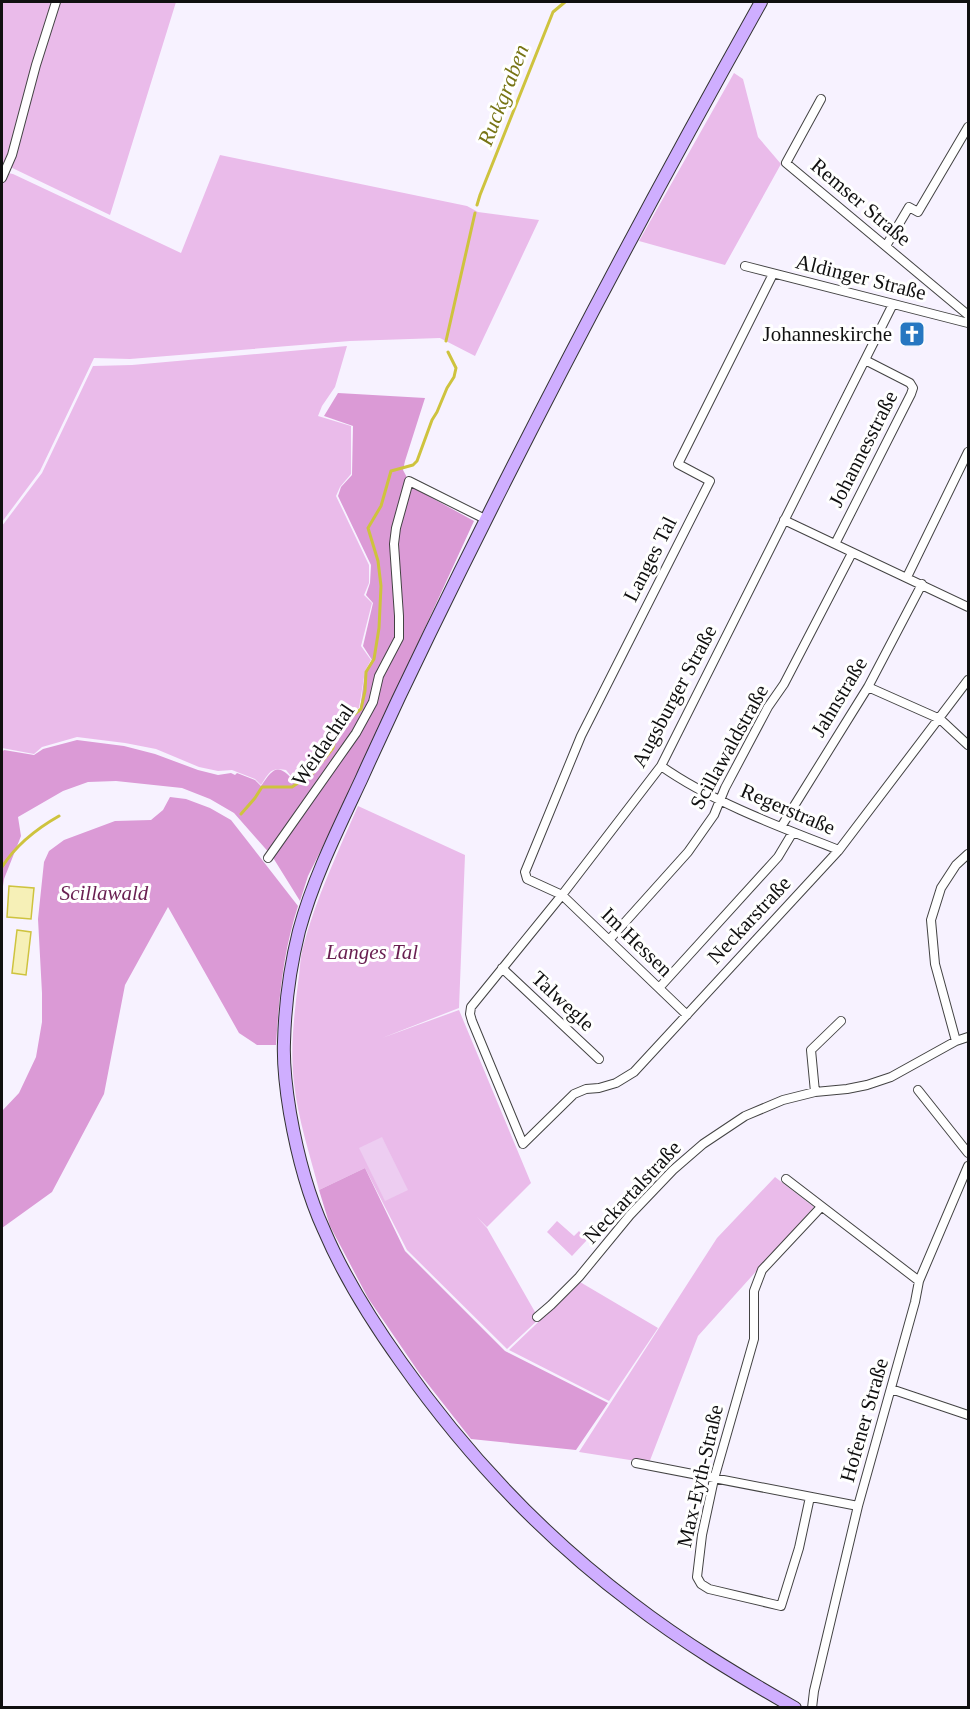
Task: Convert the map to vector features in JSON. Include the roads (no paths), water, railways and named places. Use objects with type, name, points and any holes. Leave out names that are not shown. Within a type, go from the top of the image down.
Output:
[{"type":"main road","points":[[761,2],[587,319],[485,519],[392,711],[317,879],[300,928],[294,951],[284,1044],[285,1083],[298,1154],[322,1228],[350,1282],[386,1341],[437,1412],[533,1518],[586,1567],[630,1602],[715,1661],[795,1707]]},
{"type":"street","points":[[2,178],[12,155],[36,65],[56,2]]},
{"type":"street","name":"Remser Straße","points":[[821,99],[786,163],[969,315]]},
{"type":"street","points":[[886,246],[909,207],[918,212],[969,127]]},
{"type":"street","name":"Aldinger Straße","points":[[745,266],[969,323]]},
{"type":"street","name":"Langes Tal","points":[[562,895],[532,883],[527,879],[525,872],[581,736],[710,480],[678,464],[773,273]]},
{"type":"street","name":"Augsburger Straße","points":[[523,1144],[470,1014],[471,1007],[562,895],[661,766],[893,304]]},
{"type":"street","name":"Johannesstraße","points":[[835,544],[913,388],[910,383],[865,360]]},
{"type":"street","points":[[907,577],[969,452]]},
{"type":"street","name":"Weidachtal","points":[[268,858],[356,733],[373,702],[379,676],[399,638],[394,544],[396,528],[409,482],[485,519]]},
{"type":"street","points":[[784,520],[969,607]]},
{"type":"street","name":"Scillawaldstraße","points":[[609,940],[688,852],[714,815],[724,788],[768,707],[784,684],[852,553]]},
{"type":"street","name":"Jahnstraße","points":[[781,827],[868,687],[922,584]]},
{"type":"street","name":"Neckarstraße","points":[[523,1144],[574,1094],[616,1083],[634,1072],[838,850],[969,680]]},
{"type":"street","points":[[868,687],[940,719],[969,745]]},
{"type":"street","name":"Regerstraße","points":[[661,766],[677,778],[720,800],[838,850]]},
{"type":"street","points":[[659,988],[778,857],[793,832]]},
{"type":"street","points":[[956,1041],[935,964],[931,920],[941,888],[956,865],[969,854]]},
{"type":"street","name":"Im Hessen","points":[[562,895],[687,1015]]},
{"type":"street","name":"Talwegle","points":[[502,968],[599,1059]]},
{"type":"street","points":[[815,1092],[811,1050],[841,1021]]},
{"type":"street","name":"Neckartalstraße","points":[[537,1317],[579,1277],[630,1215],[673,1170],[703,1144],[745,1116],[783,1100],[815,1092],[867,1085],[891,1077],[956,1041],[969,1037]]},
{"type":"street","points":[[918,1090],[969,1153]]},
{"type":"street","name":"Hofener Straße","points":[[812,1707],[858,1506],[919,1281],[969,1166]]},
{"type":"street","points":[[786,1179],[919,1281]]},
{"type":"street","name":"Max-Eyth-Straße","points":[[810,1497],[781,1606],[709,1589],[700,1584],[697,1576],[702,1535],[714,1479],[754,1339],[754,1291],[762,1270],[821,1207]]},
{"type":"street","points":[[891,1389],[969,1415]]},
{"type":"street","points":[[636,1464],[858,1506]]},
{"type":"waterway","name":"Ruckgraben","points":[[477,205],[553,12],[565,2]]},
{"type":"waterway","name":"Ruckgraben","points":[[446,341],[475,213]]},
{"type":"waterway","name":"Ruckgraben","points":[[241,814],[262,787],[292,787],[313,773],[333,748],[337,731],[361,709],[366,672],[374,659],[379,628],[381,586],[378,561],[368,528],[381,506],[391,471],[413,465],[417,461],[432,420],[454,377],[456,368],[448,352]]},
{"type":"waterway","name":"Ruckgraben","points":[[2,867],[27,838],[59,816]]},
{"type":"place","name":"Johanneskirche","points":[[912,334]]},
{"type":"park label","name":"Scillawald","points":[[104,893]]}]
